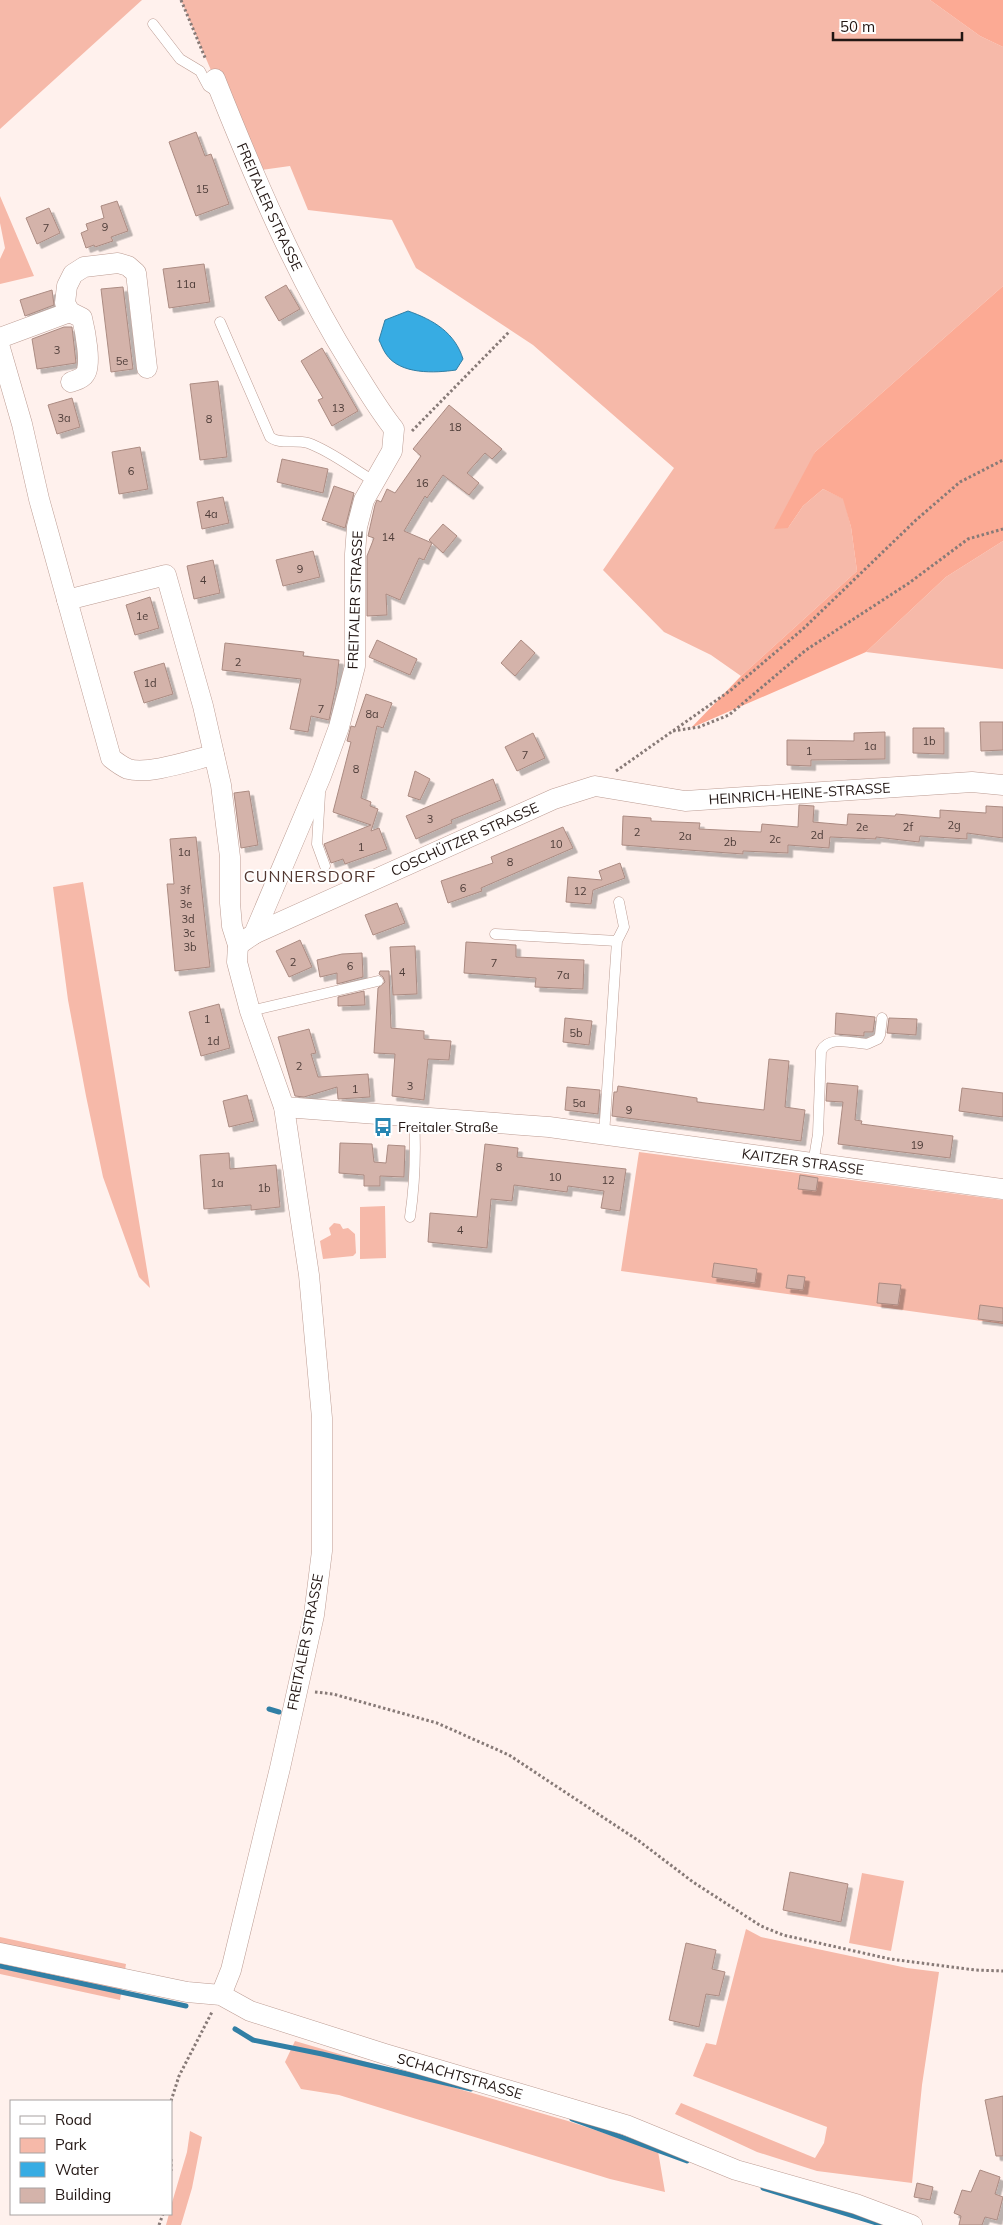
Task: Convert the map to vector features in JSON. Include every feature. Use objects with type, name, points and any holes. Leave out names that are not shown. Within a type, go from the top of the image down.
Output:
[{"type":"street","name":"FREITALER STRASSE","points":[[218,86],[281,234],[331,331],[374,403],[394,429],[392,451],[364,500],[357,527],[355,554],[355,666],[340,727],[321,776],[237,962],[250,1011],[284,1108],[309,1275],[322,1418],[322,1551],[314,1614],[297,1690],[231,1970],[220,1995]]},
{"type":"street","points":[[71,382],[84,376],[87,370],[87,355],[82,318],[70,312],[65,303],[67,286],[73,274],[84,267],[118,262],[128,266],[136,273],[148,368]]},
{"type":"street","points":[[0,338],[70,312]]},
{"type":"street","points":[[0,348],[22,424],[39,499],[111,758],[119,765],[130,770],[149,770],[214,755]]},
{"type":"street","points":[[67,600],[166,574],[203,706],[221,785],[230,857],[232,926],[246,939]]},
{"type":"street","name":"HEINRICH-HEINE-STRASSE","points":[[595,786],[685,801],[972,782],[1003,785]]},
{"type":"street","name":"COSCHÜTZER STRASSE","points":[[246,939],[554,799],[595,786]]},
{"type":"street","name":"KAITZER STRASSE","points":[[284,1108],[549,1127],[1003,1189]]},
{"type":"street","name":"SCHACHTSTRASSE","points":[[0,1953],[187,1992],[220,1995],[250,2011],[385,2054],[626,2125],[736,2170],[856,2204],[912,2225]]},
{"type":"lane","points":[[153,24],[180,59],[200,71],[208,86],[218,86]]},
{"type":"lane","points":[[220,322],[270,437],[280,441],[310,444],[374,481]]},
{"type":"lane","points":[[321,776],[317,844],[325,866]]},
{"type":"lane","points":[[604,1135],[617,942],[624,927],[619,902]]},
{"type":"lane","points":[[495,934],[617,942]]},
{"type":"lane","points":[[250,1011],[378,981]]},
{"type":"lane","points":[[813,1164],[818,1134],[821,1051],[823,1046],[833,1041],[867,1044],[872,1042],[880,1034],[882,1018]]},
{"type":"lane","points":[[410,1217],[416,1156],[414,1117]]},
{"type":"path","points":[[181,0],[218,86]]},
{"type":"path","points":[[394,429],[413,432],[509,332]]},
{"type":"path","points":[[595,786],[730,690],[803,628],[916,520],[960,482],[1003,460]]},
{"type":"path","points":[[673,731],[699,727],[729,715],[806,650],[909,583],[968,539],[1003,529]]},
{"type":"path","points":[[297,1690],[333,1694],[437,1723],[508,1755],[639,1841],[700,1886],[761,1926],[783,1935],[890,1959],[975,1970],[1003,1971]]},
{"type":"path","points":[[171,2100],[179,2076],[220,1995]]},
{"type":"green space","points":[[0,0],[142,0],[0,129]]},
{"type":"green space","points":[[181,0],[930,0],[980,36],[1003,47],[1003,286],[815,452],[788,528],[803,506],[823,489],[844,499],[851,527],[857,571],[741,676],[711,655],[664,632],[603,570],[674,468],[533,345],[416,268],[392,220],[308,210],[290,166],[254,171]]},
{"type":"green space","points":[[0,196],[34,276],[0,284],[0,259],[5,248],[0,223]]},
{"type":"green space","points":[[1003,541],[1003,669],[866,652],[946,577]]},
{"type":"green space","points":[[83,882],[150,1288],[139,1277],[103,1177],[68,1000],[53,887]]},
{"type":"green space","points":[[639,1152],[1003,1200],[1003,1324],[621,1271]]},
{"type":"green space","points":[[385,1206],[386,1258],[360,1259],[360,1207]]},
{"type":"green space","points":[[334,1223],[340,1224],[343,1229],[348,1228],[355,1234],[356,1253],[353,1256],[323,1259],[320,1241],[331,1235],[329,1228]]},
{"type":"green space","points":[[862,1873],[904,1881],[891,1951],[849,1943]]},
{"type":"green space","points":[[746,1929],[761,1937],[907,1968],[939,1972],[922,2085],[912,2183],[817,2171],[757,2152],[675,2114],[681,2103],[815,2158],[824,2143],[827,2127],[693,2076],[706,2043],[716,2045]]},
{"type":"green space","points":[[0,1937],[126,1964],[120,2000],[0,1974]]},
{"type":"green space","points":[[295,2041],[568,2121],[658,2151],[665,2192],[610,2179],[339,2095],[301,2089],[285,2062]]},
{"type":"green space","points":[[190,2131],[202,2137],[192,2188],[181,2225],[166,2225],[169,2215],[172,2215],[172,2203],[187,2152]]},
{"type":"shaded area","points":[[930,0],[1003,0],[1003,47],[980,36]]},
{"type":"shaded area","points":[[1003,286],[1003,541],[946,577],[866,652],[691,728],[741,676],[857,571],[851,527],[843,499],[823,489],[803,506],[788,528],[774,529],[815,452]]},
{"type":"water","points":[[408,311],[435,323],[455,342],[463,359],[456,370],[428,372],[409,369],[392,361],[386,354],[379,340],[385,320]]},
{"type":"building","points":[[196,132],[205,156],[211,154],[229,204],[196,216],[169,142]]},
{"type":"building","points":[[117,201],[128,231],[111,237],[113,241],[86,248],[81,233],[88,230],[86,224],[104,218],[101,206]]},
{"type":"building","points":[[49,208],[60,233],[37,244],[26,218]]},
{"type":"building","points":[[204,264],[210,302],[169,308],[163,269]]},
{"type":"building","points":[[286,285],[300,309],[279,321],[265,297]]},
{"type":"building","points":[[123,287],[133,369],[111,372],[101,289]]},
{"type":"building","points":[[52,290],[54,305],[25,316],[20,300]]},
{"type":"building","points":[[64,327],[72,327],[76,363],[37,369],[32,339]]},
{"type":"building","points":[[322,348],[358,411],[332,426],[318,400],[323,398],[301,361]]},
{"type":"building","points":[[218,381],[227,457],[200,460],[190,384]]},
{"type":"building","points":[[72,398],[80,427],[57,434],[48,405]]},
{"type":"building","points":[[449,405],[502,449],[492,459],[485,453],[467,473],[479,483],[469,495],[443,475],[427,498],[425,496],[404,531],[432,543],[424,560],[419,558],[400,600],[386,594],[387,615],[367,616],[367,556],[374,538],[368,536],[375,505],[377,500],[381,502],[387,489],[395,493],[421,456],[413,449]]},
{"type":"building","points":[[140,447],[148,489],[119,494],[112,452]]},
{"type":"building","points":[[282,459],[328,469],[323,493],[277,482]]},
{"type":"building","points":[[334,486],[354,493],[345,528],[322,520]]},
{"type":"building","points":[[223,497],[229,523],[202,529],[197,502]]},
{"type":"building","points":[[443,524],[457,536],[443,553],[429,540]]},
{"type":"building","points":[[313,551],[320,577],[283,586],[276,560]]},
{"type":"building","points":[[213,560],[220,593],[194,599],[187,566]]},
{"type":"building","points":[[150,597],[159,628],[135,635],[126,605]]},
{"type":"building","points":[[377,640],[417,659],[410,675],[369,657]]},
{"type":"building","points":[[521,640],[535,653],[515,676],[501,663]]},
{"type":"building","points":[[225,643],[304,652],[303,656],[339,660],[329,720],[311,716],[308,732],[290,729],[301,679],[222,670]]},
{"type":"building","points":[[164,663],[173,694],[144,703],[134,672]]},
{"type":"building","points":[[366,694],[392,703],[383,728],[377,726],[361,798],[371,802],[370,806],[378,809],[371,831],[379,828],[387,849],[345,864],[343,859],[331,863],[324,844],[371,825],[333,812],[351,742],[347,741],[351,726],[355,727]]},
{"type":"building","points":[[980,722],[1003,722],[1003,750],[981,751]]},
{"type":"building","points":[[913,728],[944,728],[944,754],[913,753]]},
{"type":"building","points":[[885,732],[885,759],[811,760],[811,766],[787,765],[787,740],[854,741],[854,733]]},
{"type":"building","points":[[533,733],[545,758],[517,771],[505,747]]},
{"type":"building","points":[[415,771],[430,779],[420,800],[408,796]]},
{"type":"building","points":[[493,779],[501,800],[451,820],[452,823],[416,839],[406,816]]},
{"type":"building","points":[[249,791],[258,845],[241,848],[234,793]]},
{"type":"building","points":[[799,805],[814,806],[813,822],[847,825],[848,814],[895,816],[896,814],[940,818],[940,810],[986,813],[986,806],[1003,807],[1003,838],[967,833],[967,839],[920,836],[919,842],[876,837],[876,839],[830,837],[829,848],[788,845],[788,853],[743,851],[743,854],[622,845],[623,816],[651,818],[651,821],[700,823],[699,829],[761,832],[762,824],[798,827]]},
{"type":"building","points":[[563,827],[573,848],[481,888],[482,891],[448,903],[441,881],[493,863],[491,857]]},
{"type":"building","points":[[196,837],[210,967],[175,971],[167,884],[174,884],[170,839]]},
{"type":"building","points":[[620,863],[625,878],[593,890],[591,904],[566,902],[568,877],[602,880],[599,871]]},
{"type":"building","points":[[397,903],[405,923],[373,935],[365,915]]},
{"type":"building","points":[[300,940],[312,967],[289,977],[276,951]]},
{"type":"building","points":[[466,942],[516,945],[516,957],[584,960],[583,989],[535,987],[536,978],[464,973]]},
{"type":"building","points":[[415,946],[417,994],[393,995],[390,947]]},
{"type":"building","points":[[362,953],[363,977],[337,984],[337,973],[320,977],[317,960],[342,954]]},
{"type":"building","points":[[380,971],[389,971],[391,1028],[424,1031],[424,1039],[451,1041],[449,1060],[428,1059],[424,1100],[392,1096],[395,1054],[374,1053],[378,988],[385,982],[379,974]]},
{"type":"building","points":[[364,991],[365,1005],[338,1006],[338,997]]},
{"type":"building","points":[[219,1004],[230,1048],[201,1056],[189,1012]]},
{"type":"building","points":[[836,1013],[875,1017],[873,1032],[864,1032],[864,1036],[835,1034]]},
{"type":"building","points":[[565,1018],[592,1021],[589,1045],[563,1042]]},
{"type":"building","points":[[889,1018],[917,1019],[916,1035],[887,1033]]},
{"type":"building","points":[[309,1029],[316,1053],[311,1054],[318,1077],[368,1074],[370,1097],[338,1099],[337,1087],[304,1097],[295,1096],[278,1037]]},
{"type":"building","points":[[769,1059],[789,1061],[785,1107],[805,1110],[801,1141],[612,1116],[614,1092],[617,1092],[618,1086],[697,1098],[697,1102],[764,1110]]},
{"type":"building","points":[[827,1083],[858,1086],[855,1120],[862,1121],[861,1124],[953,1136],[950,1158],[838,1144],[843,1102],[826,1101]]},
{"type":"building","points":[[567,1087],[600,1090],[598,1114],[565,1110]]},
{"type":"building","points":[[962,1088],[1003,1093],[1003,1117],[959,1111]]},
{"type":"building","points":[[247,1095],[254,1121],[229,1127],[223,1101]]},
{"type":"building","points":[[340,1143],[372,1144],[374,1162],[386,1163],[388,1145],[405,1146],[404,1177],[380,1176],[380,1186],[364,1186],[364,1175],[339,1173]]},
{"type":"building","points":[[485,1144],[518,1148],[517,1157],[626,1169],[620,1211],[601,1208],[604,1191],[568,1186],[567,1192],[514,1185],[512,1201],[491,1199],[487,1248],[428,1242],[430,1213],[477,1217]]},
{"type":"building","points":[[229,1153],[230,1169],[276,1165],[280,1207],[251,1210],[251,1205],[204,1209],[200,1155]]},
{"type":"building","points":[[800,1175],[818,1178],[816,1191],[798,1189]]},
{"type":"building","points":[[714,1263],[757,1269],[755,1283],[712,1277]]},
{"type":"building","points":[[788,1275],[805,1277],[803,1290],[786,1288]]},
{"type":"building","points":[[879,1283],[901,1285],[898,1305],[877,1303]]},
{"type":"building","points":[[980,1305],[1003,1308],[1003,1322],[978,1319]]},
{"type":"building","points":[[790,1872],[848,1884],[841,1922],[783,1910]]},
{"type":"building","points":[[686,1943],[716,1950],[712,1969],[725,1972],[719,1996],[706,1994],[699,2027],[669,2020]]},
{"type":"building","points":[[1003,2096],[1003,2156],[996,2156],[985,2100]]},
{"type":"building","points":[[980,2170],[1000,2177],[995,2194],[1003,2197],[997,2220],[985,2217],[982,2225],[959,2225],[961,2216],[954,2213],[962,2190],[971,2192]]},
{"type":"building","points":[[917,2183],[933,2187],[930,2200],[914,2197]]},
{"type":"waterway","points":[[269,1709],[279,1712]]},
{"type":"waterway","points":[[0,1966],[186,2006]]},
{"type":"waterway","points":[[235,2029],[253,2040],[471,2089]]},
{"type":"waterway","points":[[572,2119],[687,2161]]},
{"type":"waterway","points":[[763,2188],[883,2225]]},
{"type":"place","name":"Freitaler Straße","points":[[383,1127]]},
{"type":"district","name":"CUNNERSDORF","points":[[310,876]]}]
